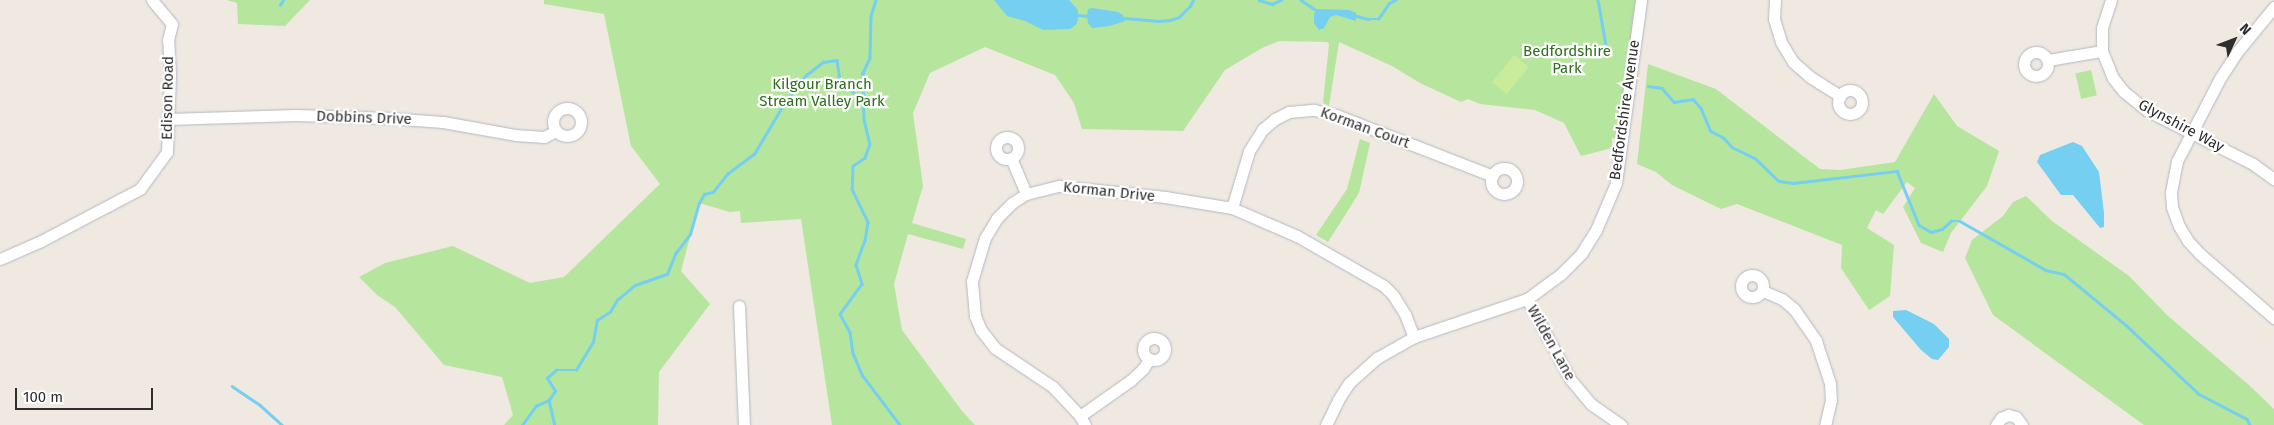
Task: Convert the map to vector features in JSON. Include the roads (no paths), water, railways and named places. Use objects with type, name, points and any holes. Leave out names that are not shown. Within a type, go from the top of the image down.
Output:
[{"type":"street","name":"Edison Road","points":[[0,259],[41,241],[140,189],[167,152],[170,74],[168,40],[172,24],[152,0]]},
{"type":"street","name":"Bedfordshire Avenue","points":[[1326,425],[1338,400],[1362,369],[1414,337],[1527,299],[1561,274],[1580,254],[1596,230],[1611,197],[1621,162],[1641,0]]},
{"type":"street","points":[[1775,0],[1774,19],[1781,42],[1793,62],[1810,77],[1840,96]]},
{"type":"street","name":"Glynshire Way","points":[[2111,0],[2102,28],[2102,51],[2113,78],[2123,91],[2148,111],[2253,164],[2274,179]]},
{"type":"street","points":[[2274,7],[2237,52],[2191,132],[2177,161],[2173,178],[2172,207],[2179,226],[2188,241],[2200,254],[2274,318]]},
{"type":"street","points":[[2048,60],[2102,51]]},
{"type":"street","name":"Korman Court","points":[[1232,208],[1249,151],[1263,129],[1275,119],[1289,112],[1314,110],[1336,115],[1492,176]]},
{"type":"street","name":"Dobbins Drive","points":[[168,119],[296,115],[443,122],[515,135],[544,137],[556,131]]},
{"type":"street","points":[[1010,158],[1026,194]]},
{"type":"street","name":"Korman Drive","points":[[1083,420],[1053,387],[995,348],[981,330],[974,316],[972,281],[985,238],[997,218],[1012,203],[1026,194],[1059,186],[1165,197],[1232,208],[1297,236],[1384,286],[1393,295],[1406,314],[1414,337]]},
{"type":"street","points":[[1763,290],[1782,299],[1794,309],[1816,341],[1830,383],[1831,400],[1825,425]]},
{"type":"street","name":"Wilden Lane","points":[[1527,299],[1570,379],[1591,404],[1621,425]]},
{"type":"street","points":[[739,306],[744,425]]},
{"type":"street","points":[[1083,420],[1131,380],[1142,369],[1149,358]]},
{"type":"street","points":[[1996,425],[2001,418],[2008,415],[2016,417],[2023,424]]},
{"type":"water","points":[[994,0],[1069,0],[1078,10],[1078,19],[1076,25],[1070,29],[1043,30],[1025,21],[1007,16]]},
{"type":"water","points":[[1088,9],[1118,12],[1123,15],[1125,21],[1110,26],[1092,28],[1088,23],[1087,16]]},
{"type":"water","points":[[1318,9],[1349,10],[1356,13],[1356,21],[1336,15],[1330,17],[1324,28],[1319,30],[1314,23],[1314,14]]},
{"type":"water","points":[[2073,142],[2082,146],[2099,172],[2104,227],[2100,228],[2073,195],[2061,195],[2037,162],[2040,155]]},
{"type":"water","points":[[1906,310],[1934,324],[1949,339],[1949,347],[1938,360],[1932,359],[1921,350],[1893,317],[1893,311]]},
{"type":"waterway","points":[[280,5],[283,0]]},
{"type":"waterway","points":[[876,0],[871,16],[870,58],[863,73],[864,119],[870,144],[865,158],[853,166],[852,189],[868,222],[865,240],[856,265],[862,284],[840,314],[850,332],[853,353],[863,376],[900,425]]},
{"type":"waterway","points":[[1125,18],[1158,21],[1170,20],[1179,17],[1193,0]]},
{"type":"waterway","points":[[1259,0],[1272,4],[1281,0]]},
{"type":"waterway","points":[[1301,0],[1319,12]]},
{"type":"waterway","points":[[1353,15],[1368,19],[1378,19],[1389,3],[1395,0]]},
{"type":"waterway","points":[[1598,0],[1607,51]]},
{"type":"waterway","points":[[1078,15],[1087,16]]},
{"type":"waterway","points":[[522,425],[536,406],[549,400],[555,391],[547,378],[556,370],[576,370],[593,342],[597,320],[610,312],[617,300],[635,285],[667,274],[675,254],[690,234],[699,203],[704,194],[713,192],[727,174],[754,154],[785,102],[805,76],[823,62],[837,60],[840,81],[858,96],[865,99]]},
{"type":"waterway","points":[[1648,86],[1662,88],[1674,102],[1693,99],[1701,108],[1711,131],[1724,138],[1732,147],[1755,158],[1779,181],[1793,183],[1897,171],[1919,225],[1931,232],[1942,229],[1951,221],[1960,221],[2046,270],[2064,274],[2126,325],[2199,394],[2247,419],[2250,425]]},
{"type":"waterway","points":[[232,386],[260,405],[282,425]]},
{"type":"waterway","points":[[549,400],[555,425]]},
{"type":"park label","name":"Bedfordshire Park","points":[[1567,60]]},
{"type":"park label","name":"Kilgour Branch Stream Valley Park","points":[[822,92]]}]
